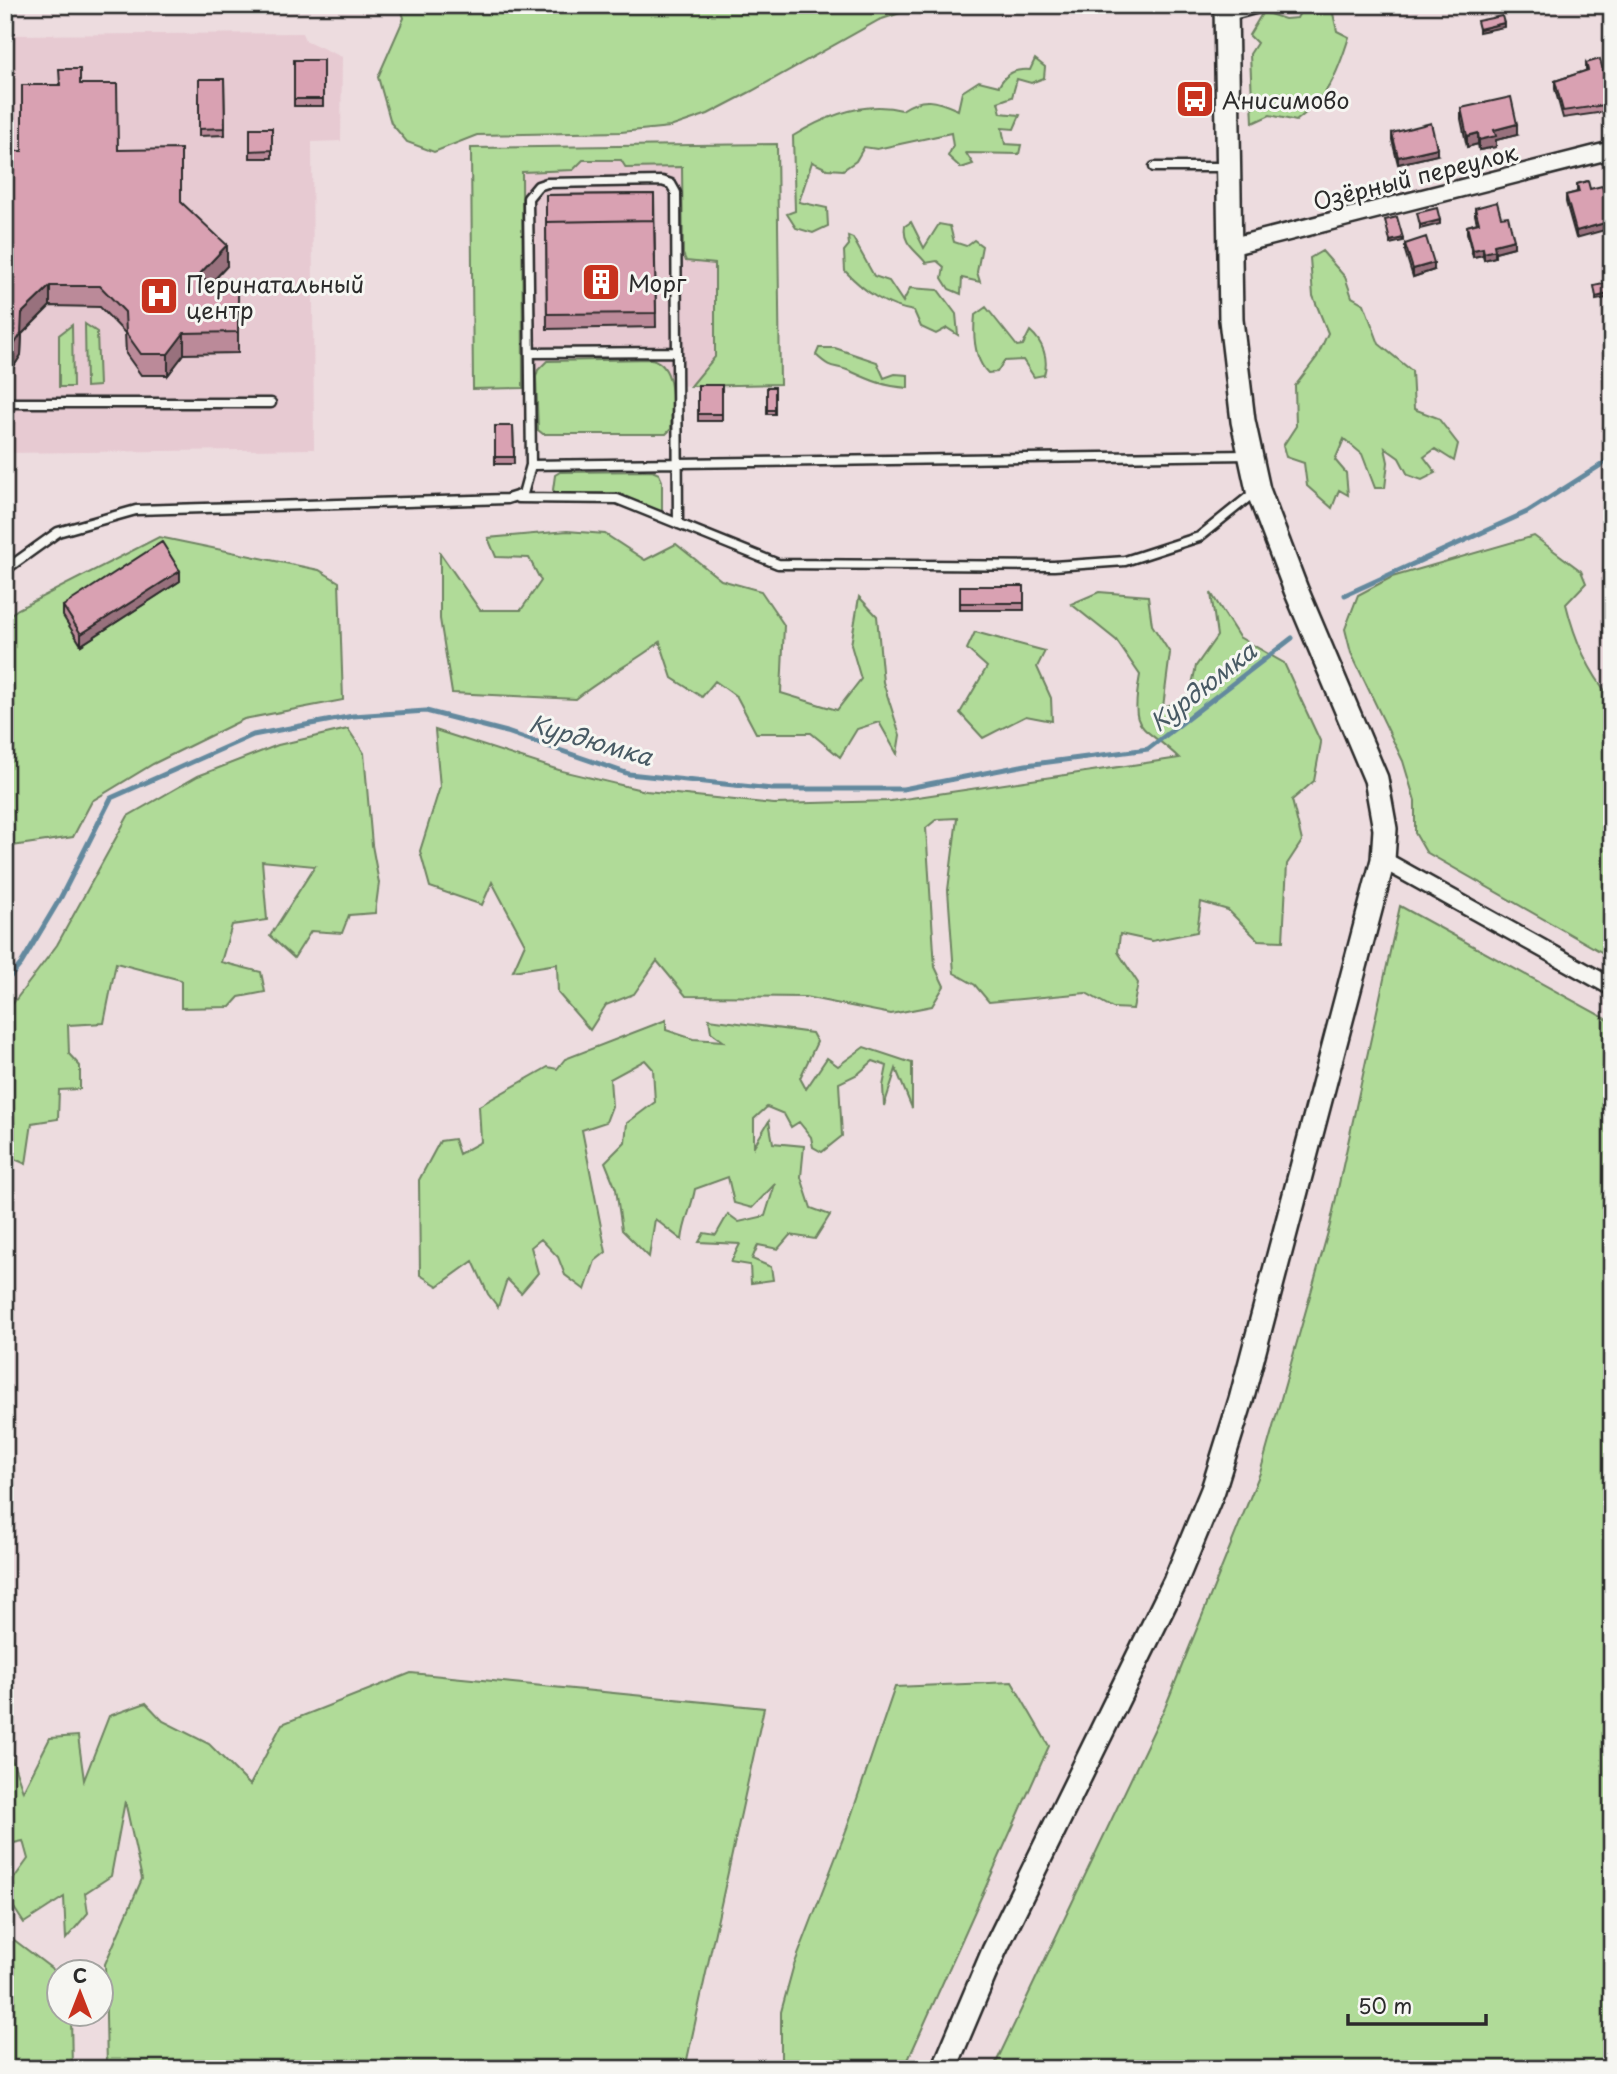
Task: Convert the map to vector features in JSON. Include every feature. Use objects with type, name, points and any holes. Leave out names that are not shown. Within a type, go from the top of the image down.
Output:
[{"type":"main road","points":[[944,2069],[994,1951],[1175,1582],[1213,1490],[1241,1400],[1383,860],[1385,829],[1377,779],[1296,590],[1258,490],[1250,455],[1234,363],[1229,247],[1226,11]]},
{"type":"street","name":"Озёрный переулок","points":[[1229,247],[1612,150]]},
{"type":"street","points":[[1383,860],[1612,987]]},
{"type":"lane","points":[[1226,11],[1270,5]]},
{"type":"lane","points":[[1154,167],[1229,167]]},
{"type":"lane","points":[[515,498],[526,489],[531,465],[528,198],[532,191],[548,183],[662,181],[671,184],[676,192],[678,524]]},
{"type":"lane","points":[[530,353],[676,352]]},
{"type":"lane","points":[[5,403],[271,402]]},
{"type":"lane","points":[[531,465],[1250,455]]},
{"type":"lane","points":[[5,570],[58,532],[136,510],[515,498],[617,499],[778,564],[1054,566],[1125,561],[1199,537],[1258,490]]},
{"type":"shaded area","name":"Перинатальный центр","points":[[302,33],[305,40],[342,57],[341,141],[312,142],[314,449],[5,453],[5,35]]},
{"type":"shaded area","points":[[777,144],[780,384],[473,389],[471,148]]},
{"type":"green space","points":[[400,5],[924,5],[879,20],[708,114],[670,127],[621,132],[477,135],[434,152],[407,142],[391,123],[378,77],[404,18]]},
{"type":"green space","points":[[1304,5],[1332,9],[1337,31],[1349,37],[1336,74],[1317,103],[1296,121],[1270,115],[1253,123],[1250,54],[1257,43],[1249,35],[1263,12],[1285,19],[1297,18]]},
{"type":"green space","points":[[1035,59],[1045,67],[1044,78],[1031,83],[1017,79],[1012,97],[998,102],[1001,113],[1020,115],[1014,129],[1002,128],[1005,144],[1021,145],[1019,154],[966,153],[973,164],[961,168],[948,156],[953,146],[951,133],[877,149],[864,147],[856,161],[843,170],[827,169],[812,162],[799,202],[827,208],[828,226],[813,233],[796,228],[787,214],[795,211],[793,136],[831,117],[859,109],[888,107],[902,110],[923,101],[930,101],[958,110],[962,92],[979,81],[999,86],[1012,73],[1030,70]]},
{"type":"green space","points":[[777,144],[780,384],[691,386],[715,357],[715,264],[686,261],[683,254],[682,167],[626,168],[621,160],[583,160],[573,170],[522,172],[523,388],[473,389],[471,148]]},
{"type":"green space","points":[[911,222],[924,248],[939,224],[950,226],[954,242],[966,246],[974,240],[982,246],[977,272],[980,282],[962,278],[961,294],[949,289],[942,278],[944,267],[937,261],[926,263],[908,242],[905,226]]},
{"type":"green space","points":[[848,236],[853,238],[874,276],[889,281],[903,302],[910,288],[938,290],[956,314],[958,335],[947,328],[936,334],[921,327],[914,311],[885,302],[860,285],[845,271],[844,251],[849,245]]},
{"type":"green space","points":[[1322,251],[1345,277],[1352,297],[1364,304],[1379,344],[1412,371],[1414,409],[1438,418],[1458,444],[1454,461],[1435,449],[1424,457],[1436,473],[1422,480],[1408,475],[1399,458],[1385,448],[1388,462],[1385,488],[1375,488],[1362,454],[1344,439],[1335,460],[1346,473],[1348,495],[1339,490],[1332,508],[1307,486],[1304,463],[1286,457],[1283,446],[1296,426],[1295,386],[1317,357],[1328,333],[1313,296],[1310,258]]},
{"type":"green space","points":[[986,307],[1017,346],[1023,345],[1030,331],[1035,335],[1045,357],[1044,375],[1034,377],[1023,360],[1004,361],[997,372],[988,373],[977,354],[974,331],[975,315]]},
{"type":"green space","points":[[85,324],[97,332],[99,386],[86,387]]},
{"type":"green space","points":[[72,325],[73,387],[59,387],[59,335]]},
{"type":"green space","points":[[819,348],[835,348],[877,362],[884,378],[895,374],[908,375],[908,388],[891,386],[830,365],[816,355]]},
{"type":"green space","points":[[652,359],[666,370],[671,389],[671,429],[666,434],[543,434],[538,430],[536,377],[538,370],[547,361]]},
{"type":"green space","points":[[652,471],[659,474],[662,481],[662,513],[616,493],[557,494],[553,490],[555,475],[560,472]]},
{"type":"green space","points":[[567,531],[605,534],[645,560],[676,544],[721,580],[761,591],[784,625],[781,693],[837,710],[861,679],[851,645],[859,597],[877,616],[883,682],[900,735],[897,754],[879,722],[857,729],[840,757],[811,733],[756,733],[737,697],[715,681],[702,697],[672,678],[660,642],[576,699],[452,693],[440,619],[440,553],[480,610],[521,610],[541,581],[529,558],[496,557],[488,538]]},
{"type":"green space","points":[[1534,536],[1581,571],[1586,583],[1566,604],[1583,655],[1612,700],[1612,958],[1426,852],[1415,833],[1415,801],[1403,761],[1351,653],[1345,629],[1358,595],[1392,577]]},
{"type":"green space","points":[[159,537],[319,570],[339,582],[343,700],[244,719],[153,764],[92,801],[73,837],[5,847],[5,618]]},
{"type":"green space","points":[[1099,592],[1148,596],[1152,625],[1170,653],[1163,707],[1189,699],[1196,666],[1217,636],[1211,593],[1239,637],[1284,663],[1321,743],[1314,781],[1292,800],[1302,841],[1287,864],[1283,941],[1258,940],[1228,910],[1201,902],[1197,932],[1152,941],[1120,934],[1118,952],[1138,983],[1133,1009],[1113,1008],[1086,993],[989,1002],[975,985],[954,973],[948,890],[957,818],[937,819],[926,828],[935,967],[944,986],[932,1006],[891,1014],[805,997],[686,996],[657,961],[634,994],[606,1005],[590,1030],[558,993],[557,964],[513,971],[525,944],[492,882],[482,905],[430,887],[420,851],[440,787],[435,730],[562,771],[646,791],[774,804],[891,801],[1179,758],[1148,732],[1138,719],[1136,709],[1140,675],[1116,640],[1071,604]]},
{"type":"green space","points":[[975,632],[1045,651],[1037,667],[1051,698],[1052,721],[1026,716],[983,738],[960,713],[987,667],[967,649]]},
{"type":"green space","points":[[348,729],[364,753],[372,845],[379,883],[375,913],[349,915],[342,933],[311,931],[294,958],[270,936],[315,866],[262,861],[267,920],[232,925],[221,962],[261,972],[265,992],[239,997],[230,1007],[181,1008],[181,980],[116,963],[104,1023],[68,1025],[69,1054],[80,1066],[80,1089],[59,1090],[58,1119],[32,1123],[26,1164],[10,1157],[9,1136],[5,1131],[5,1014],[57,945],[128,816],[198,776],[278,745]]},
{"type":"green space","points":[[1400,906],[1612,1022],[1612,2069],[993,2069],[1166,1705],[1260,1473],[1330,1225]]},
{"type":"green space","points":[[709,1019],[812,1033],[817,1042],[800,1078],[806,1089],[827,1058],[838,1066],[864,1047],[912,1063],[912,1108],[896,1069],[884,1106],[883,1086],[887,1066],[873,1061],[858,1074],[839,1083],[842,1136],[822,1152],[813,1147],[811,1137],[799,1122],[791,1127],[784,1114],[767,1107],[754,1119],[754,1146],[769,1121],[773,1143],[804,1146],[801,1177],[811,1208],[830,1215],[815,1239],[790,1235],[778,1249],[758,1245],[752,1259],[771,1267],[773,1280],[751,1283],[750,1265],[731,1262],[740,1244],[699,1242],[704,1233],[716,1235],[728,1214],[739,1222],[765,1216],[775,1184],[752,1208],[734,1203],[728,1177],[695,1189],[682,1240],[655,1219],[649,1257],[622,1230],[616,1189],[605,1162],[625,1142],[627,1123],[655,1102],[653,1069],[645,1060],[610,1079],[612,1106],[606,1122],[582,1130],[606,1252],[595,1261],[585,1290],[565,1275],[558,1257],[541,1239],[531,1247],[538,1273],[521,1293],[507,1279],[498,1307],[488,1294],[473,1261],[438,1286],[420,1275],[419,1180],[440,1141],[454,1139],[459,1154],[481,1142],[479,1106],[548,1067],[557,1069],[565,1059],[666,1020],[666,1030],[693,1039],[723,1041],[711,1032]]},
{"type":"green space","points":[[411,1673],[764,1708],[685,2069],[107,2069],[106,2028],[116,2028],[116,1958],[108,1958],[142,1879],[125,1801],[111,1876],[85,1893],[88,1913],[66,1939],[64,1897],[24,1923],[8,1896],[10,1885],[28,1859],[23,1841],[5,1845],[5,1739],[23,1791],[50,1738],[78,1736],[84,1780],[109,1716],[146,1703],[163,1721],[209,1744],[250,1785],[282,1724]]},
{"type":"green space","points":[[1012,1682],[1049,1746],[904,2069],[781,2069],[781,2012],[793,1968],[847,1828],[895,1687]]},
{"type":"green space","points":[[5,1933],[46,1964],[46,2028],[71,2028],[72,2069],[5,2069]]},
{"type":"building","points":[[1502,16],[1504,23],[1479,29],[1477,21]]},
{"type":"building","points":[[1600,59],[1612,104],[1563,111],[1555,81],[1588,70],[1586,63]]},
{"type":"building","points":[[294,60],[323,60],[323,99],[294,99]]},
{"type":"building","points":[[59,69],[80,69],[80,84],[117,84],[118,150],[181,149],[181,202],[227,245],[194,280],[238,280],[238,332],[184,333],[168,354],[141,354],[126,333],[125,312],[100,286],[50,286],[22,313],[21,334],[9,353],[5,353],[5,151],[22,151],[22,85],[60,85]]},
{"type":"building","points":[[199,79],[224,79],[225,128],[199,129]]},
{"type":"building","points":[[1511,97],[1517,124],[1494,130],[1496,136],[1479,140],[1478,133],[1467,136],[1461,108]]},
{"type":"building","points":[[1431,123],[1437,148],[1398,157],[1392,133]]},
{"type":"building","points":[[250,128],[272,128],[272,150],[250,151]]},
{"type":"building","points":[[1588,181],[1590,189],[1602,186],[1612,221],[1576,231],[1566,195],[1579,192],[1577,184]]},
{"type":"building","points":[[654,194],[654,220],[546,222],[546,195]]},
{"type":"building","points":[[1497,202],[1501,217],[1508,216],[1514,240],[1494,245],[1495,250],[1484,253],[1483,248],[1473,250],[1467,226],[1479,223],[1475,208]]},
{"type":"building","points":[[1437,208],[1440,220],[1420,225],[1417,213]]},
{"type":"building","points":[[1397,217],[1403,238],[1390,241],[1385,220]]},
{"type":"building","name":"Морг","points":[[654,220],[656,313],[547,314],[546,222]]},
{"type":"building","points":[[1426,237],[1434,263],[1413,269],[1405,244]]},
{"type":"building","points":[[1612,282],[1612,293],[1596,297],[1594,286]]},
{"type":"building","points":[[698,385],[722,385],[722,414],[698,414]]},
{"type":"building","points":[[767,387],[775,387],[775,410],[767,410]]},
{"type":"building","points":[[495,426],[513,426],[514,457],[495,457]]},
{"type":"building","points":[[162,542],[180,571],[81,634],[63,606]]},
{"type":"building","points":[[960,586],[1024,586],[1024,603],[960,603]]},
{"type":"waterway","name":"Курдюмка","points":[[1345,595],[1527,512],[1612,458]]},
{"type":"waterway","name":"Курдюмка","points":[[5,983],[21,964],[61,897],[111,798],[253,735],[353,716],[426,711],[507,732],[629,774],[772,789],[903,789],[1026,765],[1148,749],[1292,638]]},
{"type":"place","name":"Анисимово","points":[[1195,99]]},
{"type":"place","name":"Морг","points":[[601,282]]},
{"type":"place","name":"Перинатальный центр","points":[[159,296]]}]
